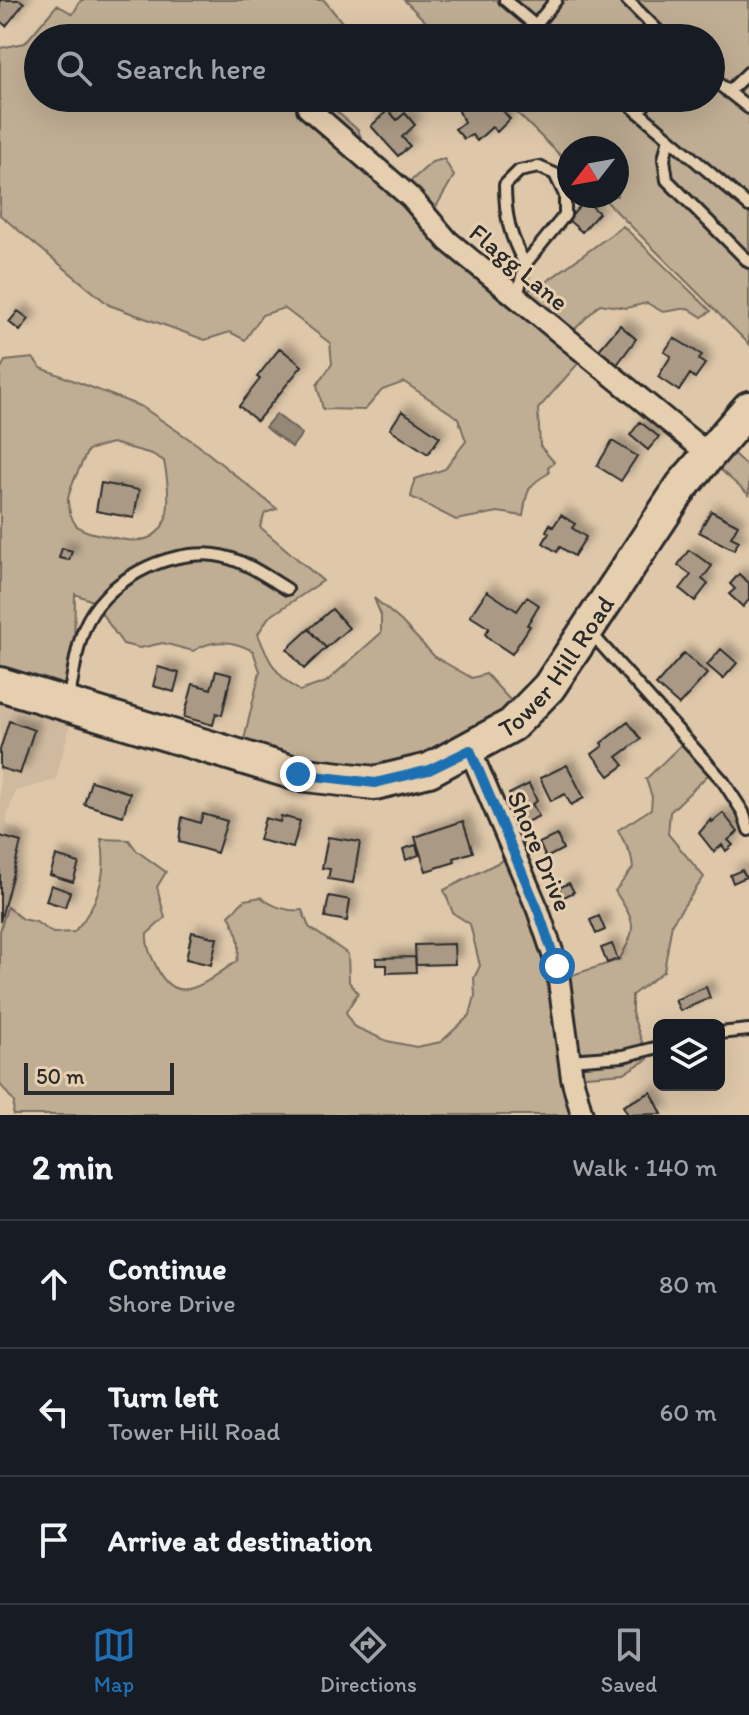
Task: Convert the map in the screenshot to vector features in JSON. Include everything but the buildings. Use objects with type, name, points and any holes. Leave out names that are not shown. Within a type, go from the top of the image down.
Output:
[{"type":"main road","name":"Tower Hill Road","points":[[1,690],[67,704],[298,774],[375,783],[429,770],[512,725],[549,687],[682,486],[749,408]]},
{"type":"street","name":"Flagg Lane","points":[[313,112],[411,198],[448,241],[708,454]]},
{"type":"street","name":"Shore Drive","points":[[470,750],[538,910],[557,966],[569,1060],[582,1115]]},
{"type":"lane","points":[[505,0],[533,24]]},
{"type":"lane","points":[[537,24],[556,0]]},
{"type":"lane","points":[[627,0],[651,24]]},
{"type":"lane","points":[[728,92],[749,72]]},
{"type":"lane","points":[[725,90],[749,108]]},
{"type":"lane","points":[[638,112],[749,206]]},
{"type":"lane","points":[[669,138],[664,159],[667,180],[749,262]]},
{"type":"lane","points":[[516,298],[525,264],[565,215],[565,195],[555,174],[539,167],[519,171],[505,185],[505,215],[516,249],[525,264]]},
{"type":"lane","points":[[67,704],[84,629],[106,595],[138,573],[181,555],[218,555],[253,569],[287,589]]},
{"type":"lane","points":[[588,630],[723,781],[743,812],[749,830]]},
{"type":"lane","points":[[725,1032],[749,1030]]},
{"type":"lane","points":[[569,1060],[623,1056],[653,1048]]},
{"type":"shaded area","points":[[81,0],[324,0],[344,24],[41,24],[57,5],[73,14]]},
{"type":"shaded area","points":[[404,0],[749,0],[749,344],[613,208],[629,208],[629,136],[557,136],[557,152],[516,112],[725,112],[725,24],[428,24]]},
{"type":"shaded area","points":[[24,43],[24,112],[337,112],[358,130],[371,162],[404,187],[432,162],[444,159],[454,176],[427,222],[508,295],[539,287],[623,226],[711,311],[702,317],[688,308],[663,312],[647,303],[626,308],[600,304],[565,339],[582,359],[538,409],[540,446],[554,462],[548,467],[549,473],[529,490],[523,516],[498,512],[456,520],[411,497],[415,479],[445,469],[466,441],[458,418],[404,382],[382,390],[365,410],[323,409],[317,385],[332,364],[330,343],[284,308],[262,315],[245,340],[230,332],[205,340],[109,305],[0,215],[0,48]]},
{"type":"shaded area","points":[[33,358],[41,368],[142,407],[198,445],[277,509],[265,513],[260,527],[323,581],[268,618],[258,634],[274,667],[300,691],[326,682],[381,633],[381,615],[374,598],[435,657],[472,678],[486,674],[523,714],[423,774],[240,757],[260,671],[253,651],[223,642],[193,651],[163,643],[140,648],[123,644],[93,601],[75,594],[74,652],[60,703],[0,686],[0,370],[5,361]],"holes":[[[112,443],[152,454],[164,461],[167,478],[168,509],[157,532],[147,539],[131,540],[92,533],[76,525],[69,511],[68,497],[88,450]]]},
{"type":"shaded area","points":[[276,414],[302,434],[292,447],[265,427]]},
{"type":"shaded area","points":[[721,442],[749,468],[749,495],[707,458]]},
{"type":"shaded area","points":[[0,686],[74,709],[56,780],[16,791],[7,816],[7,825],[25,835],[0,931]]},
{"type":"shaded area","points":[[684,742],[711,772],[670,812],[668,834],[704,877],[672,923],[664,971],[632,995],[632,1013],[648,1059],[624,1073],[574,1077],[582,1115],[13,1115],[14,1102],[0,1084],[0,931],[7,907],[22,919],[36,922],[53,933],[74,932],[89,912],[99,888],[103,864],[101,839],[129,840],[137,851],[166,872],[157,887],[165,918],[147,934],[147,939],[158,970],[166,982],[175,988],[196,987],[237,961],[238,937],[229,915],[245,900],[261,897],[280,908],[302,910],[309,927],[348,954],[349,982],[358,993],[346,1012],[353,1026],[387,1041],[416,1047],[441,1042],[470,1015],[475,996],[474,978],[480,966],[470,924],[453,913],[444,890],[511,856],[563,978],[619,960],[632,932],[632,925],[615,891],[633,868],[631,855],[618,830],[651,809],[652,797],[646,779]]},
{"type":"route","points":[[298,774],[375,783],[429,770],[470,750],[538,910],[557,966]]}]
